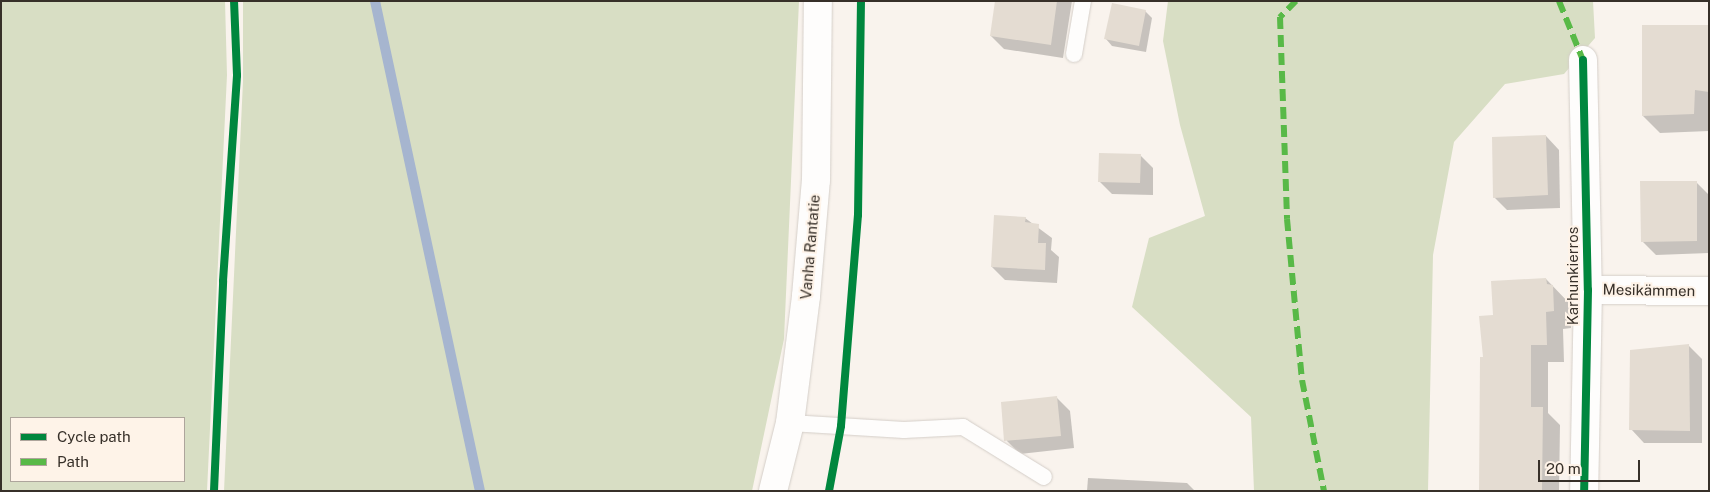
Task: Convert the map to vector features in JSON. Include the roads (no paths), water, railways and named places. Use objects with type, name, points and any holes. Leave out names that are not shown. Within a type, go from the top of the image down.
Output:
[{"type":"street","name":"Vanha Rantatie","points":[[774,491],[790,423],[799,367],[816,180],[818,1]]},
{"type":"street","name":"Karhunkierros","points":[[1583,60],[1588,290],[1584,491]]},
{"type":"street","name":"Mesikämmen","points":[[1588,290],[1709,291]]},
{"type":"lane","points":[[1074,54],[1084,1]]},
{"type":"lane","points":[[790,423],[904,430],[962,427],[1044,477]]},
{"type":"waterway","points":[[375,1],[480,491]]}]
